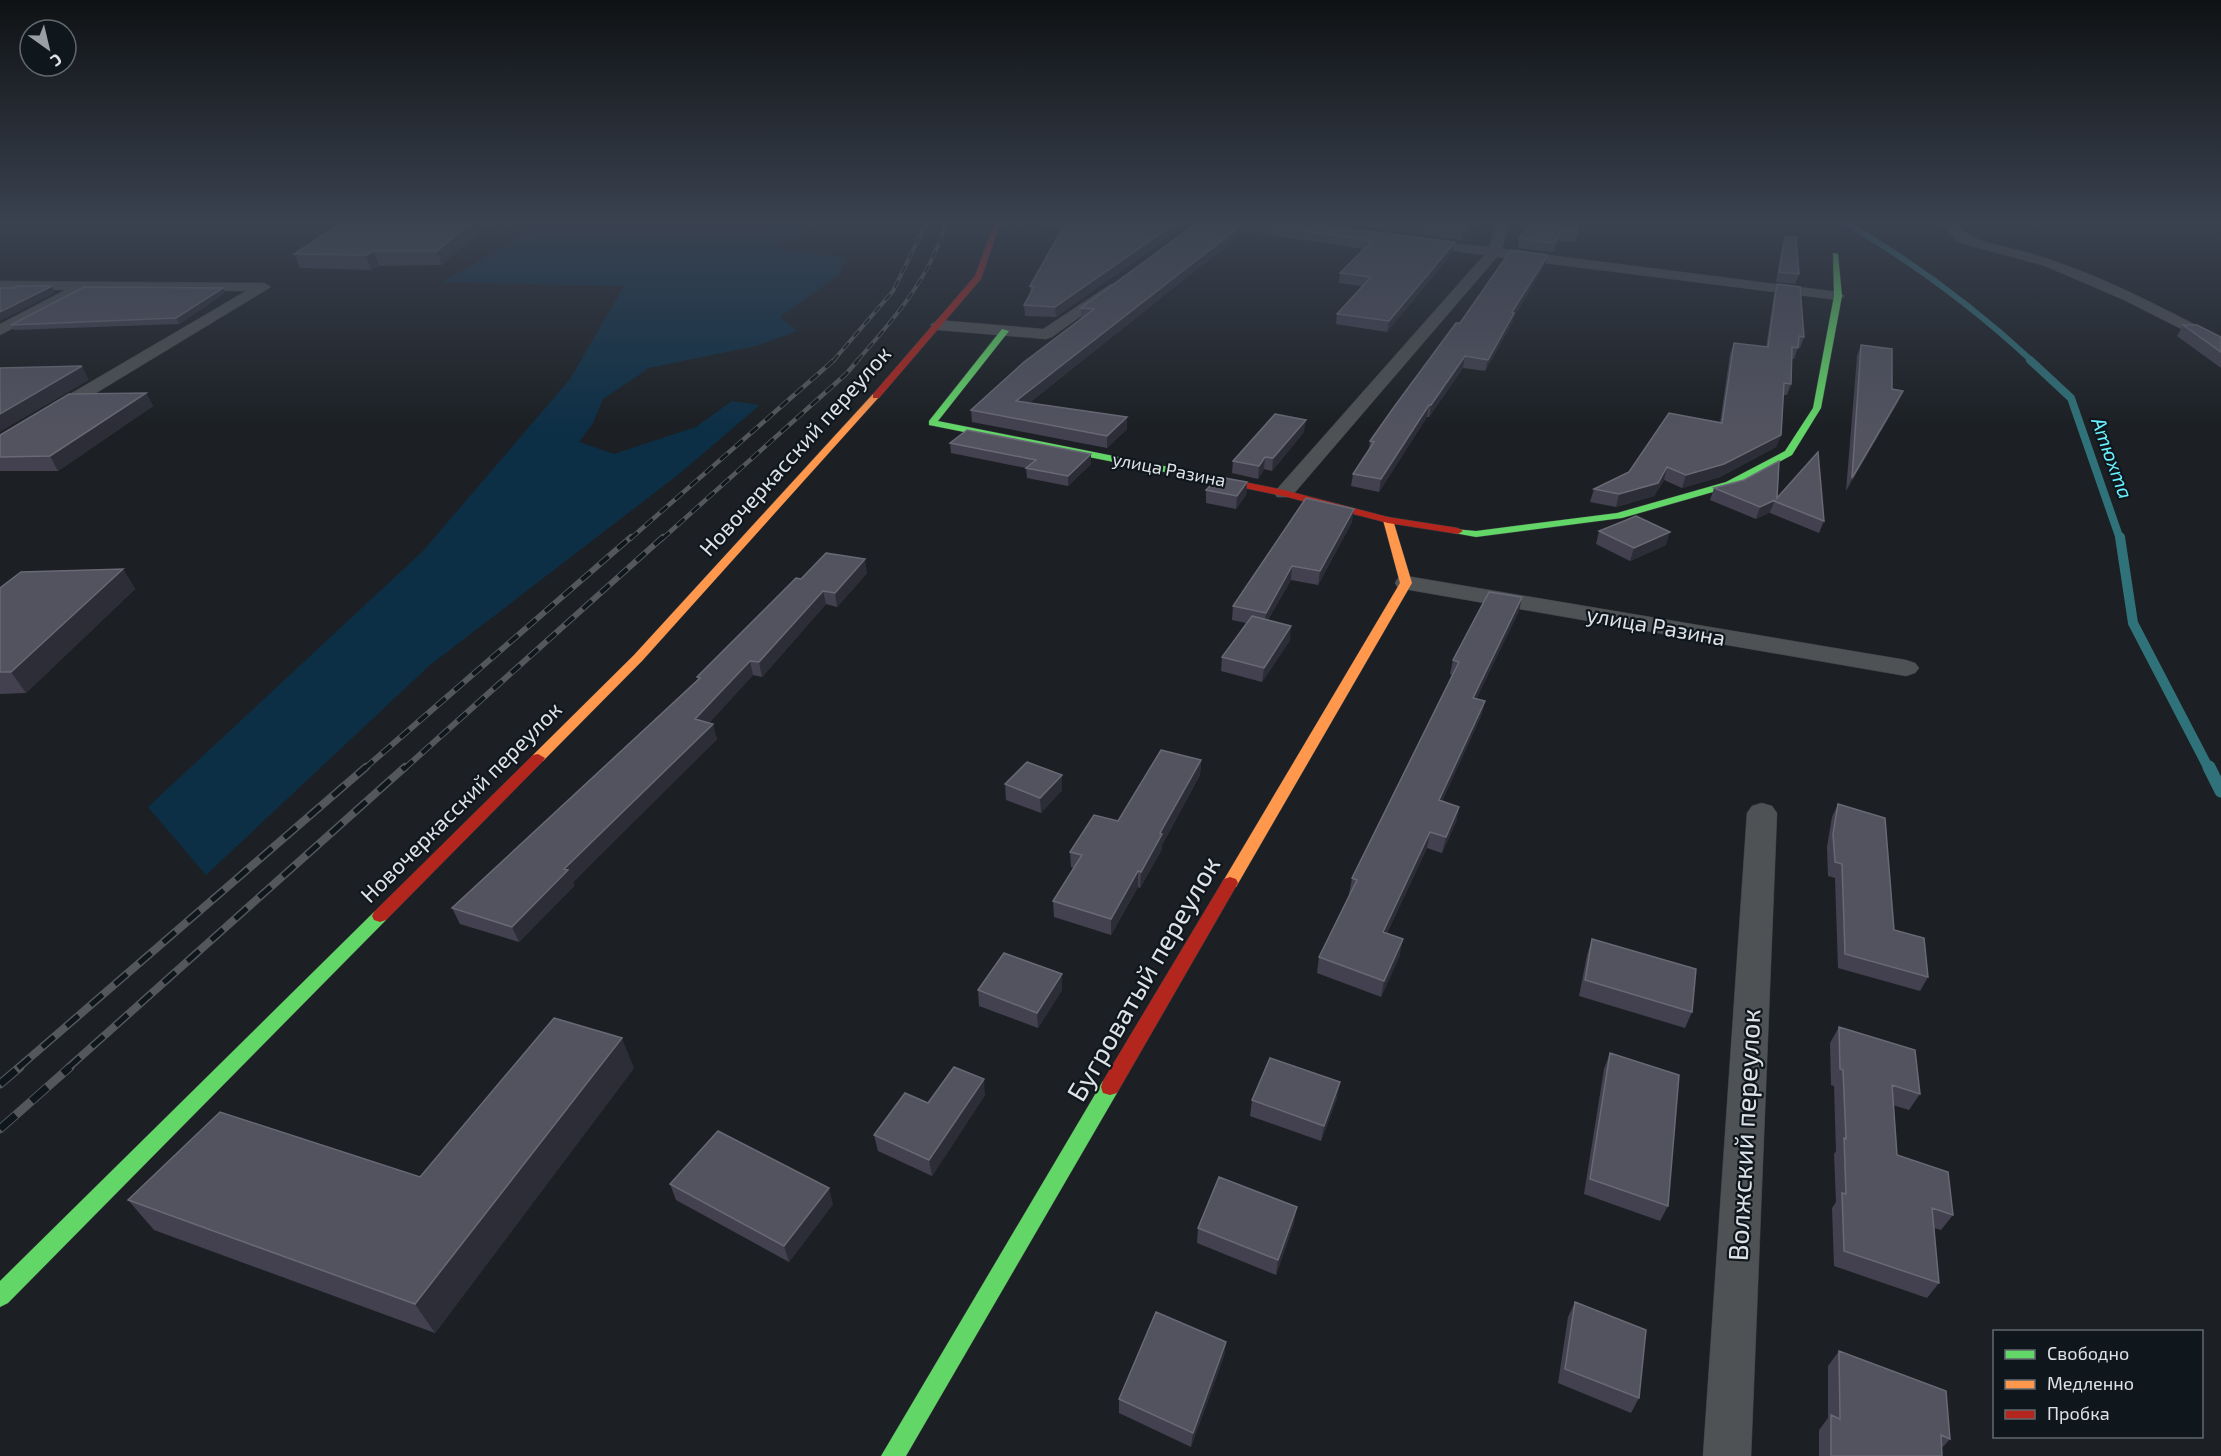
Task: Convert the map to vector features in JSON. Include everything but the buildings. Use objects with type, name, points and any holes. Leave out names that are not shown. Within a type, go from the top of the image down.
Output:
[{"type":"street","points":[[0,330],[72,292]]},
{"type":"street","points":[[0,443],[256,292]]},
{"type":"street","name":"Новочеркасский переулок","points":[[0,1296],[638,658],[831,447],[966,292]]},
{"type":"street","points":[[938,325],[1046,334],[1105,292]]},
{"type":"street","points":[[1284,493],[1459,292]]},
{"type":"street","points":[[1806,292],[1838,296]]},
{"type":"street","name":"улица Разина","points":[[1005,331],[932,423],[1284,493],[1388,520],[1476,534],[1618,516],[1730,484],[1789,453],[1818,408],[1838,292]]},
{"type":"street","points":[[2117,292],[2221,344]]},
{"type":"street","points":[[1388,520],[1406,583]]},
{"type":"street","name":"улица Разина","points":[[1406,583],[1906,668]]},
{"type":"street","name":"Бугроватый переулок","points":[[893,1456],[1406,583]]},
{"type":"street","name":"Волжский переулок","points":[[1727,1456],[1762,813]]},
{"type":"shaded area","points":[[621,292],[815,292],[780,317],[797,331],[756,346],[649,368],[603,399],[593,423],[579,442],[614,454],[696,427],[732,401],[760,405],[679,474],[430,665],[206,875],[148,807],[423,551],[570,379]]},
{"type":"waterway","name":"Атюхта","points":[[1949,292],[2032,361]]},
{"type":"waterway","name":"Атюхта","points":[[2030,360],[2071,398],[2120,539]]},
{"type":"waterway","name":"Атюхта","points":[[2120,537],[2133,623],[2209,769]]},
{"type":"waterway","name":"Атюхта","points":[[2209,767],[2221,791]]},
{"type":"railway","points":[[833,361],[892,292]]},
{"type":"railway","points":[[857,361],[897,314],[912,292]]},
{"type":"railway","points":[[662,539],[846,374],[858,360]]},
{"type":"railway","points":[[630,539],[833,361]]},
{"type":"railway","points":[[364,769],[631,537]]},
{"type":"railway","points":[[404,769],[663,537]]},
{"type":"railway","points":[[18,1068],[366,767]]},
{"type":"railway","points":[[68,1068],[405,767]]},
{"type":"railway","points":[[0,1084],[20,1067]]},
{"type":"railway","points":[[0,1129],[70,1067]]},
{"type":"traffic: fast","points":[[1458,531],[1476,534],[1618,516],[1730,484],[1789,453],[1817,408],[1838,292]]},
{"type":"traffic: fast","points":[[1005,331],[932,423],[1229,482]]},
{"type":"traffic: fast","points":[[0,1296],[380,916]]},
{"type":"traffic: fast","points":[[893,1456],[1110,1087]]},
{"type":"traffic: slow","points":[[538,758],[638,658],[876,396]]},
{"type":"traffic: slow","points":[[1230,883],[1406,583],[1388,520]]},
{"type":"traffic: jam","points":[[876,396],[965,292]]},
{"type":"traffic: jam","points":[[1229,482],[1284,493],[1388,520],[1458,531]]},
{"type":"traffic: jam","points":[[380,916],[538,758]]},
{"type":"traffic: jam","points":[[1110,1087],[1230,883]]}]
